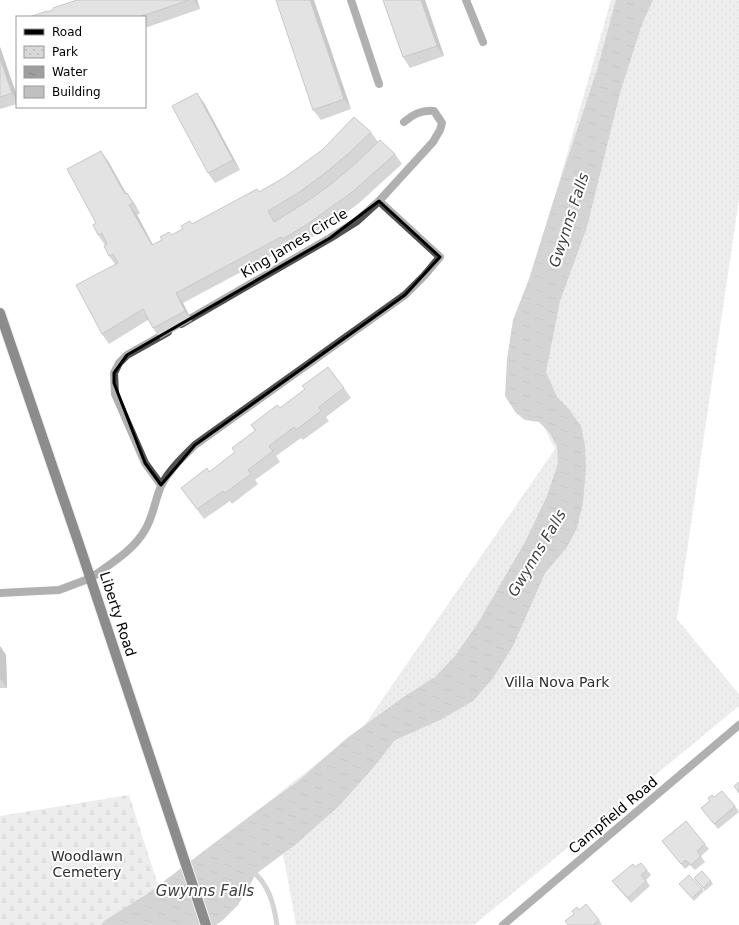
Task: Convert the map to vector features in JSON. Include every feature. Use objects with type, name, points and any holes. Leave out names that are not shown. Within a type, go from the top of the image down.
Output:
[{"type":"main road","name":"Liberty Road","points":[[0,313],[91,578],[206,925]]},
{"type":"street","points":[[351,0],[379,84]]},
{"type":"street","points":[[466,0],[483,42]]},
{"type":"street","name":"King James Circle","points":[[162,485],[145,463],[115,394],[114,372],[119,363],[128,355],[357,221],[379,201],[434,142],[442,122],[434,111],[426,110],[414,114],[404,122]]},
{"type":"street","points":[[0,593],[59,590],[91,578],[136,543],[146,530],[153,514],[162,485],[175,465],[195,445],[405,295],[424,276],[440,257],[379,201]]},
{"type":"street","name":"Campfield Road","points":[[503,925],[739,726]]},
{"type":"highlighted area","points":[[379,201],[440,257],[405,295],[195,445],[161,485],[145,463],[114,383],[114,373],[127,355],[330,238]]},
{"type":"green space","name":"Villa Nova Park","points":[[611,0],[739,0],[739,199],[677,619],[739,694],[739,706],[474,925],[296,925],[285,864],[268,802],[364,726],[555,449],[509,357]]},
{"type":"green space","name":"Woodlawn Cemetery","points":[[129,795],[171,925],[0,925],[0,816]]},
{"type":"water","name":"Gwynns Falls","points":[[616,0],[653,0],[642,24],[620,93],[587,227],[560,301],[546,372],[557,397],[568,408],[581,426],[585,445],[586,469],[583,503],[577,528],[567,547],[545,573],[513,646],[493,678],[473,701],[440,720],[395,740],[373,768],[338,807],[296,844],[256,874],[238,905],[216,925],[101,925],[104,921],[147,894],[297,782],[347,738],[405,696],[435,677],[455,656],[478,623],[525,542],[547,496],[558,463],[557,446],[549,432],[539,422],[525,420],[516,413],[505,396],[507,359],[513,320],[529,279],[597,70]]},
{"type":"building","points":[[77,0],[189,0],[142,16],[32,16],[53,10],[53,8]]},
{"type":"building","points":[[276,0],[310,0],[344,99],[313,110]]},
{"type":"building","points":[[383,0],[421,0],[437,46],[403,57]]},
{"type":"building","points":[[0,58],[12,93],[0,97]]},
{"type":"building","points":[[197,93],[233,160],[208,173],[172,106]]},
{"type":"building","points":[[354,117],[371,132],[324,174],[298,193],[268,211],[274,222],[303,204],[330,185],[380,140],[395,154],[351,193],[306,225],[283,239],[281,237],[176,293],[185,311],[153,328],[143,309],[102,334],[76,285],[118,263],[113,254],[109,256],[104,246],[107,244],[102,233],[98,235],[93,225],[96,223],[67,169],[101,151],[125,194],[127,193],[133,203],[129,205],[152,245],[162,240],[160,237],[169,232],[171,235],[183,229],[181,226],[190,221],[192,224],[257,189],[259,192],[285,177],[322,150]]},
{"type":"building","points":[[328,367],[344,388],[319,407],[321,411],[296,430],[294,427],[269,446],[273,451],[248,470],[251,474],[225,493],[223,491],[197,509],[181,488],[207,468],[209,472],[235,452],[232,448],[256,430],[251,425],[277,405],[280,408],[305,389],[302,386]]},
{"type":"building","points":[[739,782],[739,793],[734,786]]},
{"type":"building","points":[[722,791],[735,806],[714,824],[701,808],[710,801],[708,798],[712,795],[714,797]]},
{"type":"building","points":[[686,821],[705,844],[697,851],[701,856],[691,865],[686,860],[681,864],[662,841]]},
{"type":"building","points":[[641,863],[647,870],[641,875],[646,881],[628,898],[612,881],[633,864],[635,867]]},
{"type":"building","points":[[702,871],[711,881],[703,888],[694,878]]},
{"type":"building","points":[[689,875],[702,889],[692,898],[679,884]]},
{"type":"building","points":[[586,904],[599,920],[593,925],[568,925],[565,921],[574,914],[572,911],[577,907],[579,910]]},
{"type":"waterway","points":[[252,871],[263,882],[270,895],[277,925]]}]
